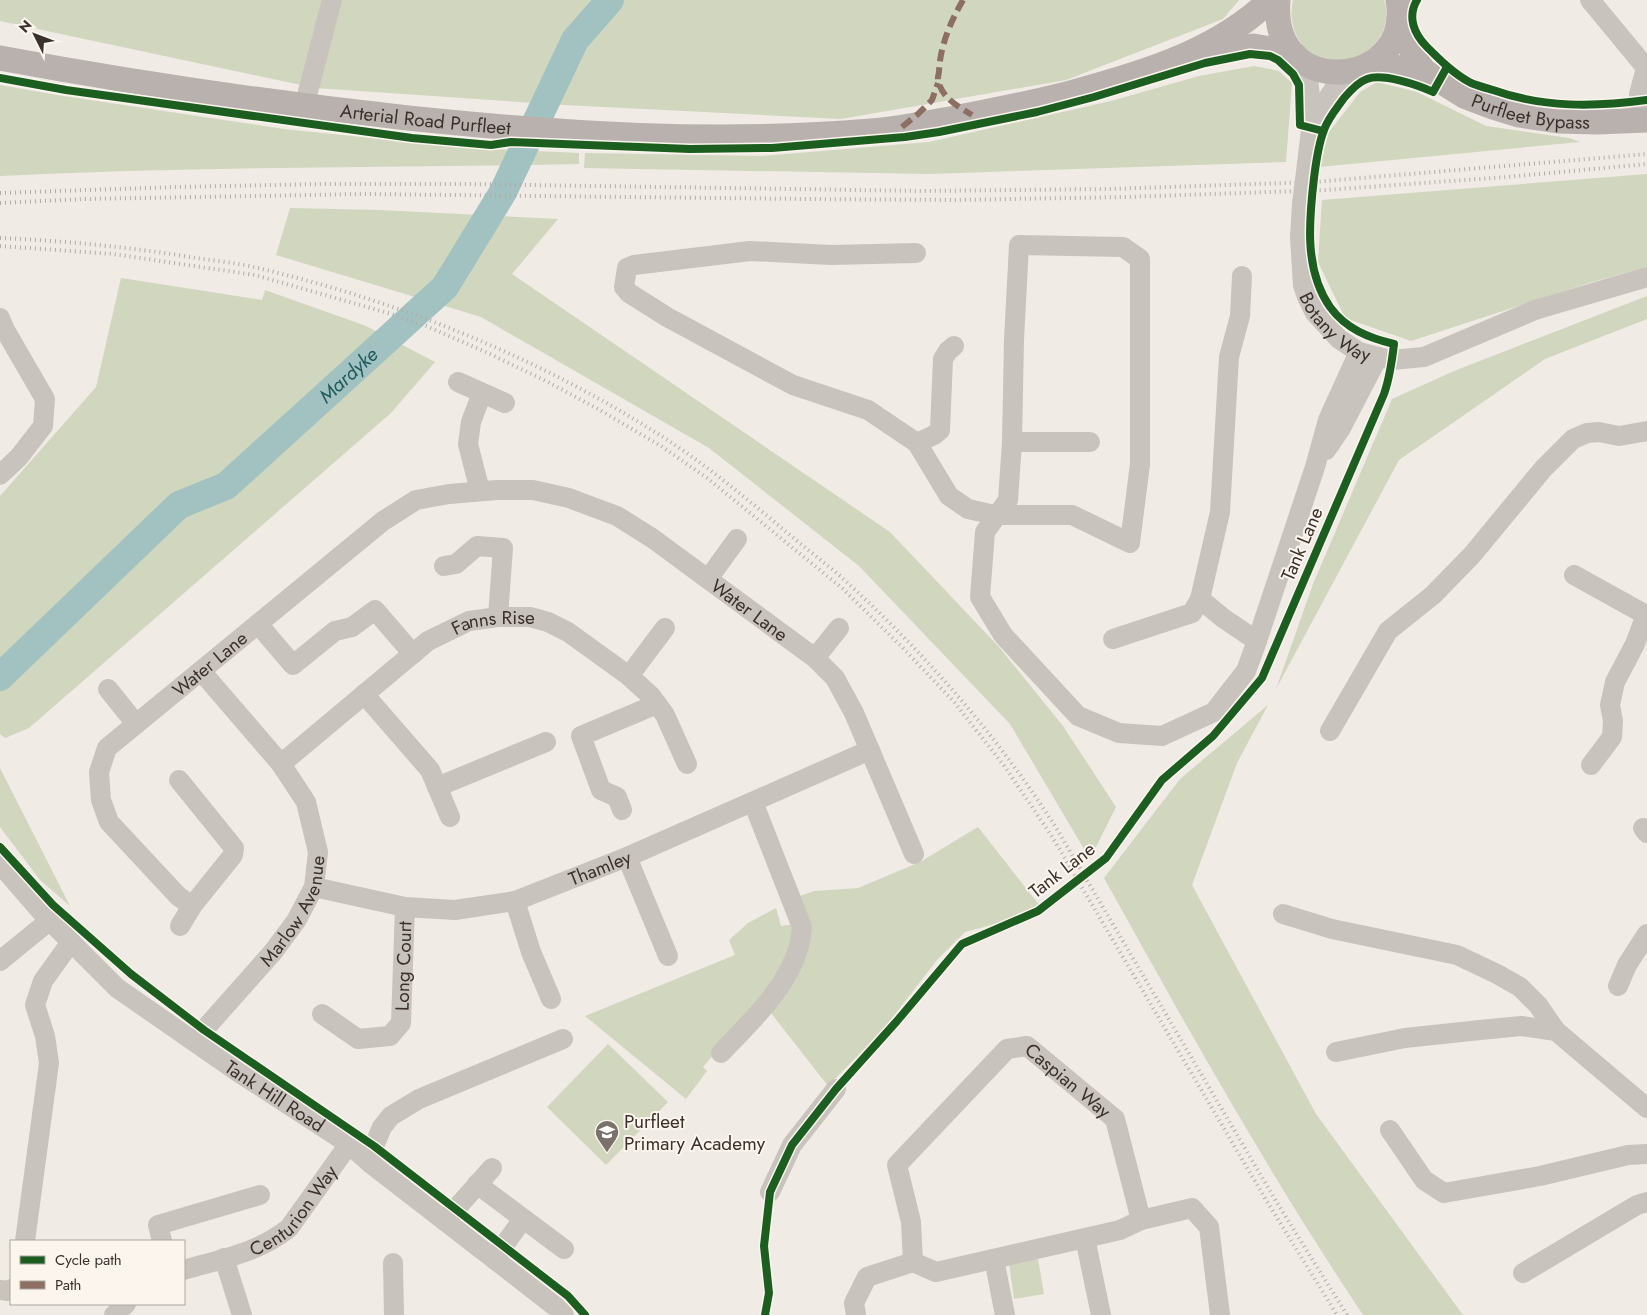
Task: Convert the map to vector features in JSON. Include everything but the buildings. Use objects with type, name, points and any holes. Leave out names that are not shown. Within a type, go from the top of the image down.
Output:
[{"type":"main road","name":"Arterial Road Purfleet","points":[[0,58],[72,72],[304,107],[492,127],[576,134],[690,137],[771,136],[874,131],[1033,102],[1088,88],[1174,60],[1232,32],[1270,0]]},
{"type":"main road","points":[[1278,0],[1277,15],[1285,44],[1300,59]]},
{"type":"main road","points":[[1362,68],[1384,53],[1394,38],[1400,7]]},
{"type":"main road","name":"Purfleet Bypass","points":[[1400,7],[1415,58],[1424,71],[1464,96],[1519,114],[1558,120],[1643,120]]},
{"type":"main road","name":"Arterial Road Purfleet","points":[[1174,60],[1253,46],[1276,50],[1300,59],[1320,71],[1337,73],[1362,68]]},
{"type":"main road","name":"Purfleet Bypass","points":[[1362,68],[1424,71]]},
{"type":"street","points":[[304,107],[332,0]]},
{"type":"street","points":[[1590,0],[1647,68],[1639,94],[1643,120]]},
{"type":"street","name":"Botany Way","points":[[1300,59],[1308,81],[1311,130],[1300,237],[1303,285],[1315,313],[1339,340],[1368,355],[1392,360],[1424,357],[1536,310],[1647,277]]},
{"type":"street","name":"Botany Way","points":[[1311,130],[1334,90],[1362,68]]},
{"type":"street","points":[[916,253],[831,255],[750,251],[634,265],[627,268],[624,287],[629,293],[666,317],[793,386],[868,410],[917,443],[949,496],[968,509],[995,515],[1072,515],[1130,543],[1140,464],[1140,259],[1122,247],[1019,245],[1008,500],[995,515],[985,532],[980,598],[1003,635],[1078,716],[1119,733],[1162,736],[1214,712],[1246,671],[1258,641],[1316,467],[1340,428],[1368,355]]},
{"type":"street","points":[[1113,639],[1192,613],[1200,599],[1220,512],[1229,356],[1240,316],[1242,276]]},
{"type":"street","points":[[0,318],[44,399],[43,426],[18,457],[0,475]]},
{"type":"street","points":[[917,443],[940,430],[943,359],[954,346]]},
{"type":"street","points":[[458,382],[505,403]]},
{"type":"street","points":[[480,491],[468,444],[471,422],[482,393]]},
{"type":"street","points":[[1330,731],[1388,632],[1433,596],[1472,556],[1543,469],[1573,439],[1587,433],[1600,432],[1619,436],[1647,432]]},
{"type":"street","points":[[1012,442],[1090,442]]},
{"type":"street","name":"Water Lane","points":[[192,906],[178,896],[109,822],[101,800],[99,772],[107,748],[383,521],[416,500],[480,491],[533,490],[569,498],[617,516],[652,538],[815,658],[835,678],[854,713],[914,854]]},
{"type":"street","points":[[708,579],[737,539]]},
{"type":"street","points":[[444,566],[456,564],[477,546],[503,548],[498,617]]},
{"type":"street","points":[[1574,575],[1646,615],[1615,682],[1610,705],[1613,722],[1612,737],[1591,764]]},
{"type":"street","points":[[1200,599],[1223,618],[1258,641]]},
{"type":"street","points":[[258,624],[293,665],[335,631],[352,628],[375,610],[413,654]]},
{"type":"street","name":"Fanns Rise","points":[[281,764],[428,641],[469,621],[498,617],[530,617],[548,622],[568,632],[629,676],[651,696],[665,714],[687,764]]},
{"type":"street","points":[[629,676],[665,628]]},
{"type":"street","points":[[815,658],[839,628]]},
{"type":"street","name":"Marlow Avenue","points":[[194,1041],[273,952],[296,921],[314,888],[318,852],[306,802],[281,764],[201,671]]},
{"type":"street","points":[[108,689],[136,724]]},
{"type":"street","points":[[364,694],[430,770],[450,817]]},
{"type":"street","points":[[622,810],[617,797],[601,790],[582,736],[657,704]]},
{"type":"street","points":[[437,787],[546,742]]},
{"type":"street","name":"Thamley","points":[[314,888],[405,907],[455,910],[515,901],[627,858],[870,750]]},
{"type":"street","points":[[179,780],[234,848],[233,855],[192,906],[180,926]]},
{"type":"street","points":[[722,1053],[766,1004],[789,973],[800,946],[802,927],[753,802]]},
{"type":"street","points":[[627,858],[668,956]]},
{"type":"street","name":"Tank Hill Road","points":[[0,864],[49,920],[117,988],[238,1072],[348,1144],[564,1315]]},
{"type":"street","points":[[515,901],[530,952],[551,999]]},
{"type":"street","name":"Long Court","points":[[322,1014],[358,1039],[390,1036],[401,1023],[405,907]]},
{"type":"street","points":[[1283,914],[1332,928],[1457,955],[1520,987],[1538,1005],[1556,1031],[1647,1108]]},
{"type":"street","points":[[0,961],[49,920]]},
{"type":"street","points":[[1618,986],[1627,965],[1647,934]]},
{"type":"street","points":[[25,1240],[49,1063],[46,1036],[35,1005],[43,981],[71,942]]},
{"type":"street","points":[[1336,1052],[1405,1038],[1521,1026],[1556,1031]]},
{"type":"street","points":[[370,1163],[374,1146],[382,1127],[391,1116],[419,1099],[563,1039]]},
{"type":"street","name":"Caspian Way","points":[[913,1262],[911,1222],[897,1164],[1007,1049],[1027,1046],[1114,1118],[1142,1220]]},
{"type":"street","points":[[770,1192],[792,1145],[836,1089]]},
{"type":"street","points":[[1390,1130],[1424,1180],[1444,1193],[1540,1176],[1628,1155],[1647,1154]]},
{"type":"street","name":"Centurion Way","points":[[185,1270],[253,1250],[276,1239],[289,1228],[348,1144]]},
{"type":"street","points":[[445,1221],[492,1168]]},
{"type":"street","points":[[477,1184],[564,1249]]},
{"type":"street","points":[[162,1240],[158,1225],[260,1195]]},
{"type":"street","points":[[1523,1273],[1637,1205],[1647,1202]]},
{"type":"street","points":[[856,1315],[854,1303],[867,1277],[913,1262],[936,1272],[1120,1230],[1142,1220],[1192,1208],[1209,1227],[1220,1315]]},
{"type":"street","points":[[494,1259],[523,1220]]},
{"type":"street","points":[[1085,1238],[1100,1315]]},
{"type":"street","points":[[224,1258],[242,1315]]},
{"type":"street","points":[[994,1259],[1005,1315]]},
{"type":"street","points":[[392,1263],[394,1315]]},
{"type":"street","points":[[114,1315],[125,1305]]},
{"type":"green space","points":[[0,0],[1239,0],[1223,19],[1066,80],[841,119],[564,105],[315,88],[0,21]]},
{"type":"green space","points":[[1293,0],[1384,0],[1386,9],[1385,26],[1382,34],[1372,47],[1357,57],[1346,61],[1333,61],[1321,58],[1311,53],[1296,36],[1291,13]]},
{"type":"green space","points":[[1254,66],[1279,71],[1292,83],[1286,162],[929,174],[584,168],[585,153],[762,156],[929,142],[1111,101],[1199,76]]},
{"type":"green space","points":[[1377,82],[1417,92],[1486,126],[1569,138],[1580,142],[1319,167],[1329,132],[1360,92]]},
{"type":"green space","points":[[0,85],[284,129],[469,148],[579,153],[579,164],[217,169],[0,176]]},
{"type":"green space","points":[[1647,174],[1647,267],[1589,283],[1411,341],[1345,318],[1318,262],[1322,200]]},
{"type":"green space","points":[[290,208],[380,210],[558,219],[512,274],[890,532],[999,647],[1063,726],[1116,807],[1090,859],[1010,724],[859,566],[709,448],[481,317],[276,255]]},
{"type":"green space","points":[[121,278],[262,300],[265,290],[366,326],[435,362],[391,413],[29,728],[5,738],[0,734],[0,496],[96,387]]},
{"type":"green space","points":[[1647,296],[1647,319],[1545,359],[1399,460],[1276,689],[1313,584],[1392,399],[1454,371]]},
{"type":"green space","points":[[1268,705],[1237,763],[1192,885],[1316,1114],[1463,1315],[1363,1315],[1261,1154],[1104,878],[1180,779]]},
{"type":"green space","points":[[0,768],[70,906],[40,880],[0,827]]},
{"type":"green space","points":[[978,827],[1040,906],[1013,919],[965,932],[937,960],[883,1030],[828,1086],[760,999],[703,1067],[707,1071],[686,1099],[585,1016],[735,955],[729,940],[748,923],[776,908],[781,926],[794,924],[797,897],[814,891],[858,888],[920,862]]},
{"type":"green space","points":[[608,1044],[668,1102],[606,1165],[547,1107]]},
{"type":"green space","points":[[1038,1259],[1044,1294],[1014,1299],[1009,1263]]},
{"type":"waterway","name":"Mardyke","points":[[0,677],[179,505],[226,486],[445,287],[503,192],[575,40],[610,0]]},
{"type":"railway","points":[[0,193],[322,184],[466,184],[922,191],[1109,189],[1314,182],[1647,154]]},
{"type":"railway","points":[[0,203],[84,199],[365,194],[956,200],[1126,197],[1325,190],[1507,177],[1647,164]]},
{"type":"railway","points":[[0,238],[123,248],[235,263],[312,282],[418,316],[470,336],[570,383],[666,439],[733,488],[837,573],[908,641],[962,701],[1013,764],[1058,831],[1276,1201],[1347,1315]]},
{"type":"railway","points":[[0,246],[113,254],[255,275],[388,313],[426,326],[548,382],[661,446],[707,478],[843,589],[955,703],[1005,767],[1051,835],[1269,1205],[1337,1315]]},
{"type":"marked path","points":[[963,0],[950,26],[944,44],[938,82],[948,98],[972,115]]},
{"type":"marked path","points":[[902,127],[932,100],[938,83]]},
{"type":"cycle path","points":[[1417,0],[1412,19],[1415,31],[1427,47],[1448,67],[1471,83],[1512,96],[1550,103],[1589,105],[1647,100]]},
{"type":"cycle path","points":[[0,78],[66,90],[412,138],[491,145],[511,142],[690,149],[772,148],[905,137],[939,132],[1037,112],[1094,97],[1205,63],[1250,54],[1270,56],[1278,60],[1293,74],[1299,85],[1300,125],[1323,131]]},
{"type":"cycle path","name":"Tank Lane","points":[[765,1315],[769,1293],[764,1246],[770,1192],[792,1145],[836,1089],[962,944],[1038,911],[1106,858],[1162,780],[1213,736],[1262,678],[1384,394],[1392,363],[1394,344],[1359,332],[1336,315],[1322,293],[1316,277],[1312,261],[1310,228],[1316,160],[1322,136],[1328,121],[1344,98],[1364,80],[1374,78],[1391,79],[1410,83],[1433,92],[1447,67]]},
{"type":"cycle path","points":[[0,847],[53,905],[131,974],[204,1030],[374,1146],[568,1296],[585,1315]]},
{"type":"place","name":"Purfleet Primary Academy","points":[[607,1153]]}]
